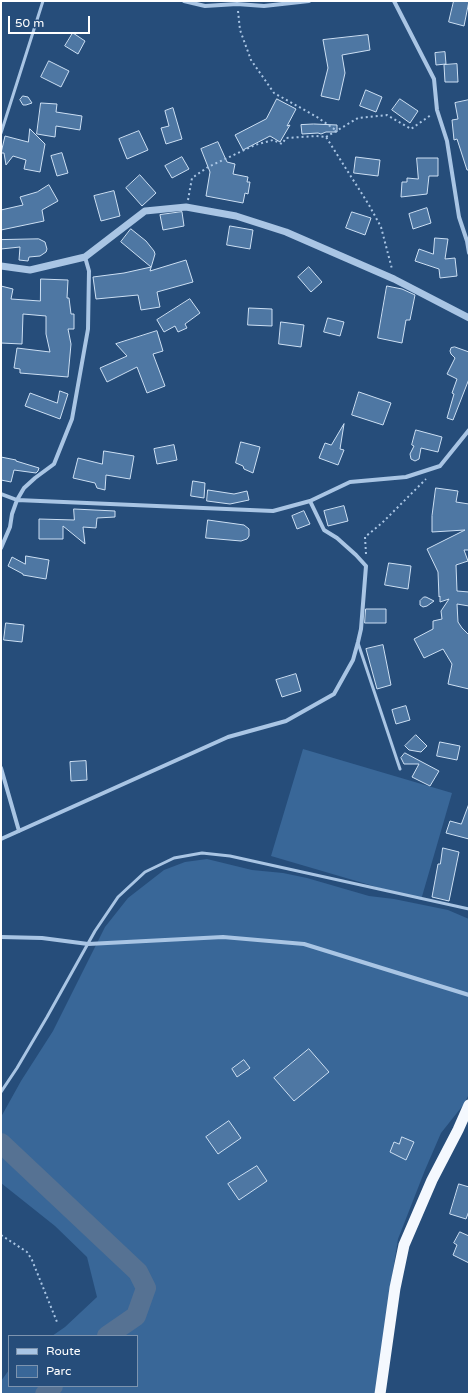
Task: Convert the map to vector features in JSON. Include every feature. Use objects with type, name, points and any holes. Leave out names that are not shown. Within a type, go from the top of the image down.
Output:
[{"type":"highway","points":[[380,1394],[395,1288],[404,1245],[432,1180],[469,1105]]},
{"type":"street","points":[[184,1],[205,6],[237,4],[264,6],[309,1]]},
{"type":"street","points":[[394,1],[434,79],[437,110],[447,141],[459,217],[467,241],[469,253]]},
{"type":"street","points":[[1,266],[30,270],[85,257],[145,210],[186,207],[236,216],[286,232],[394,279],[469,318]]},
{"type":"street","points":[[1,548],[10,527],[12,514],[17,500],[24,488],[34,478],[54,464],[72,419],[88,328],[89,271],[85,257]]},
{"type":"street","points":[[2,496],[17,500],[273,511],[310,500],[350,482],[406,477],[440,466],[469,430]]},
{"type":"street","points":[[1,839],[228,737],[286,720],[334,694],[353,660],[358,642],[362,622],[366,566],[337,538],[324,530],[310,500]]},
{"type":"street","points":[[1,768],[19,831]]},
{"type":"street","points":[[1,937],[42,938],[88,944],[223,937],[304,944],[469,995]]},
{"type":"lane","points":[[1,133],[44,1]]},
{"type":"lane","points":[[358,642],[400,768]]},
{"type":"lane","points":[[1,1092],[47,1017],[88,944],[118,897],[145,872],[174,858],[202,853],[230,856],[469,909]]},
{"type":"path","points":[[237,4],[240,30],[251,60],[274,93],[317,117],[337,131]]},
{"type":"path","points":[[186,207],[192,178],[208,167],[255,145],[273,140],[282,144],[286,138],[316,136],[326,138],[358,118],[388,115],[411,129],[437,110]]},
{"type":"path","points":[[326,138],[369,205],[381,227],[394,279]]},
{"type":"path","points":[[366,566],[365,537],[382,523],[440,466]]},
{"type":"path","points":[[1,1235],[27,1252],[32,1260],[57,1322]]},
{"type":"green space","points":[[303,749],[452,793],[421,900],[271,856]]},
{"type":"green space","points":[[207,859],[252,870],[283,873],[307,878],[369,896],[394,899],[448,910],[469,919],[469,1094],[464,1104],[441,1133],[398,1239],[376,1394],[1,1394],[1,1381],[8,1371],[8,1387],[138,1387],[138,1335],[53,1335],[65,1327],[97,1297],[87,1257],[55,1226],[1,1183],[1,1117],[21,1081],[53,1031],[105,927],[128,898],[164,870],[185,862]]},
{"type":"building","points":[[454,1],[469,1],[464,26],[449,22]]},
{"type":"building","points":[[73,33],[85,41],[78,54],[65,46]]},
{"type":"building","points":[[368,35],[370,50],[342,55],[345,73],[339,100],[321,96],[328,68],[323,40]]},
{"type":"building","points":[[445,52],[446,64],[436,65],[435,53]]},
{"type":"building","points":[[49,61],[69,71],[61,87],[41,77]]},
{"type":"building","points":[[457,64],[458,82],[445,82],[444,65]]},
{"type":"building","points":[[366,90],[382,97],[376,112],[360,106]]},
{"type":"building","points":[[23,96],[28,97],[32,103],[23,105],[20,100]]},
{"type":"building","points":[[277,99],[296,109],[287,126],[290,125],[280,142],[270,136],[243,150],[235,135],[266,119]]},
{"type":"building","points":[[400,99],[418,111],[410,123],[392,110]]},
{"type":"building","points":[[469,100],[469,170],[467,170],[457,139],[454,140],[452,120],[458,119],[455,103]]},
{"type":"building","points":[[41,103],[57,104],[56,112],[82,116],[80,130],[56,126],[55,137],[37,134]]},
{"type":"building","points":[[173,108],[182,139],[166,144],[161,128],[169,126],[165,111]]},
{"type":"building","points":[[301,125],[337,125],[337,132],[302,134]]},
{"type":"building","points":[[30,129],[45,144],[40,172],[24,169],[26,160],[13,156],[6,165],[4,153],[1,153],[5,136],[28,142]]},
{"type":"building","points":[[139,131],[148,150],[127,159],[119,139]]},
{"type":"building","points":[[218,142],[227,162],[235,164],[233,174],[248,177],[247,182],[250,182],[248,194],[245,193],[243,203],[206,196],[210,172],[201,149]]},
{"type":"building","points":[[62,153],[68,173],[57,176],[51,156]]},
{"type":"building","points":[[182,157],[189,169],[172,178],[165,166]]},
{"type":"building","points":[[356,157],[380,160],[378,176],[354,173]]},
{"type":"building","points":[[417,158],[438,158],[438,176],[429,176],[427,194],[401,197],[402,182],[407,182],[407,178],[418,179]]},
{"type":"building","points":[[140,175],[156,193],[142,206],[126,188]]},
{"type":"building","points":[[49,185],[58,201],[42,210],[44,221],[1,230],[1,210],[23,205],[20,197],[37,192]]},
{"type":"building","points":[[114,191],[120,216],[101,221],[94,196]]},
{"type":"building","points":[[427,208],[431,223],[413,229],[409,214]]},
{"type":"building","points":[[182,212],[184,226],[163,230],[160,215]]},
{"type":"building","points":[[352,212],[371,218],[365,235],[346,228]]},
{"type":"building","points":[[230,226],[253,230],[250,249],[227,245]]},
{"type":"building","points":[[131,229],[146,241],[154,251],[155,254],[150,271],[186,260],[193,282],[157,292],[160,307],[141,310],[138,295],[96,299],[93,277],[124,273],[151,267],[121,242]]},
{"type":"building","points":[[435,238],[448,239],[445,259],[455,258],[457,276],[440,278],[439,269],[415,261],[419,249],[433,254]]},
{"type":"building","points":[[39,239],[45,242],[47,249],[46,252],[40,256],[29,257],[28,261],[19,260],[20,247],[1,249],[1,240]]},
{"type":"building","points":[[309,267],[322,282],[311,292],[298,277]]},
{"type":"building","points":[[41,279],[68,280],[67,298],[69,298],[71,314],[74,314],[74,329],[68,329],[71,344],[68,377],[20,373],[20,369],[14,368],[17,348],[50,352],[46,334],[46,316],[23,314],[22,344],[1,343],[1,286],[13,289],[11,299],[40,301]]},
{"type":"building","points":[[387,286],[402,289],[415,295],[410,320],[406,320],[402,343],[378,338]]},
{"type":"building","points":[[190,299],[200,313],[185,324],[187,328],[178,332],[175,326],[164,332],[157,320]]},
{"type":"building","points":[[249,308],[272,309],[272,326],[248,325]]},
{"type":"building","points":[[328,318],[344,322],[340,336],[324,332]]},
{"type":"building","points":[[281,322],[304,325],[301,347],[279,344]]},
{"type":"building","points":[[157,331],[163,351],[153,354],[165,386],[147,393],[137,367],[107,382],[100,368],[127,356],[116,344]]},
{"type":"building","points":[[455,347],[469,352],[469,379],[453,420],[447,418],[454,394],[452,393],[457,379],[447,374],[455,358],[450,351],[451,348]]},
{"type":"building","points":[[60,391],[68,394],[60,419],[25,406],[30,393],[57,403]]},
{"type":"building","points":[[359,392],[391,403],[383,425],[352,415]]},
{"type":"building","points":[[344,424],[340,449],[344,450],[338,465],[319,458],[325,443],[331,445]]},
{"type":"building","points":[[416,430],[442,437],[438,452],[421,448],[419,459],[415,461],[411,459],[410,454],[414,446],[412,445]]},
{"type":"building","points":[[241,442],[260,447],[253,473],[236,463]]},
{"type":"building","points":[[174,445],[177,460],[157,464],[154,449]]},
{"type":"building","points":[[104,451],[134,456],[130,479],[106,475],[105,490],[97,488],[95,483],[73,478],[78,458],[102,464]]},
{"type":"building","points":[[1,457],[16,460],[39,468],[38,471],[36,473],[14,470],[11,482],[1,480]]},
{"type":"building","points":[[193,481],[205,483],[204,498],[191,496]]},
{"type":"building","points":[[436,488],[458,491],[456,502],[469,504],[469,550],[464,550],[468,561],[456,565],[457,591],[469,592],[469,606],[457,604],[458,622],[469,635],[469,689],[448,684],[452,664],[443,649],[424,658],[414,639],[433,629],[433,621],[442,619],[441,611],[449,599],[440,602],[438,572],[427,549],[465,530],[432,532],[432,516]]},
{"type":"building","points":[[208,490],[234,494],[247,491],[249,500],[230,504],[207,501]]},
{"type":"building","points":[[344,506],[348,521],[328,526],[324,511]]},
{"type":"building","points":[[74,509],[115,511],[115,517],[97,518],[96,528],[83,527],[85,544],[63,526],[63,539],[39,539],[39,519],[74,520]]},
{"type":"building","points":[[304,511],[310,524],[297,529],[292,516]]},
{"type":"building","points":[[208,520],[244,525],[249,529],[249,536],[247,539],[241,541],[206,538]]},
{"type":"building","points":[[26,556],[49,560],[46,579],[23,575],[8,566],[12,557],[25,564]]},
{"type":"building","points":[[389,563],[411,566],[408,589],[385,585]]},
{"type":"building","points":[[424,597],[434,601],[423,607],[420,605],[420,601]]},
{"type":"building","points":[[366,609],[386,609],[386,623],[365,623]]},
{"type":"building","points":[[6,623],[24,625],[22,642],[4,640]]},
{"type":"building","points":[[383,645],[391,685],[377,689],[366,649]]},
{"type":"building","points":[[296,674],[301,691],[282,697],[276,680]]},
{"type":"building","points":[[406,706],[410,720],[396,724],[392,710]]},
{"type":"building","points":[[416,735],[427,746],[421,752],[409,750],[405,746]]},
{"type":"building","points":[[440,742],[460,746],[457,760],[437,756]]},
{"type":"building","points":[[405,753],[439,771],[430,786],[412,777],[419,764],[404,764],[401,758]]},
{"type":"building","points":[[86,761],[87,780],[71,781],[70,762]]},
{"type":"building","points":[[469,804],[469,839],[446,833],[450,821],[461,824]]},
{"type":"building","points":[[443,848],[459,852],[449,901],[432,897],[438,864],[440,864]]},
{"type":"building","points":[[309,1049],[329,1072],[294,1101],[274,1078]]},
{"type":"building","points":[[244,1060],[250,1068],[237,1077],[232,1069]]},
{"type":"building","points":[[229,1121],[241,1138],[218,1154],[206,1137]]},
{"type":"building","points":[[402,1137],[414,1142],[406,1160],[390,1152],[394,1142],[399,1144]]},
{"type":"building","points":[[257,1166],[267,1181],[239,1200],[228,1184]]},
{"type":"building","points":[[459,1184],[469,1187],[469,1211],[466,1219],[450,1214]]},
{"type":"building","points":[[460,1232],[469,1236],[469,1263],[453,1255],[457,1245],[454,1243]]},
{"type":"waterway","points":[[1,1143],[138,1272],[146,1288],[136,1316],[108,1335]]},
{"type":"waterway","points":[[45,1394],[52,1387]]}]
